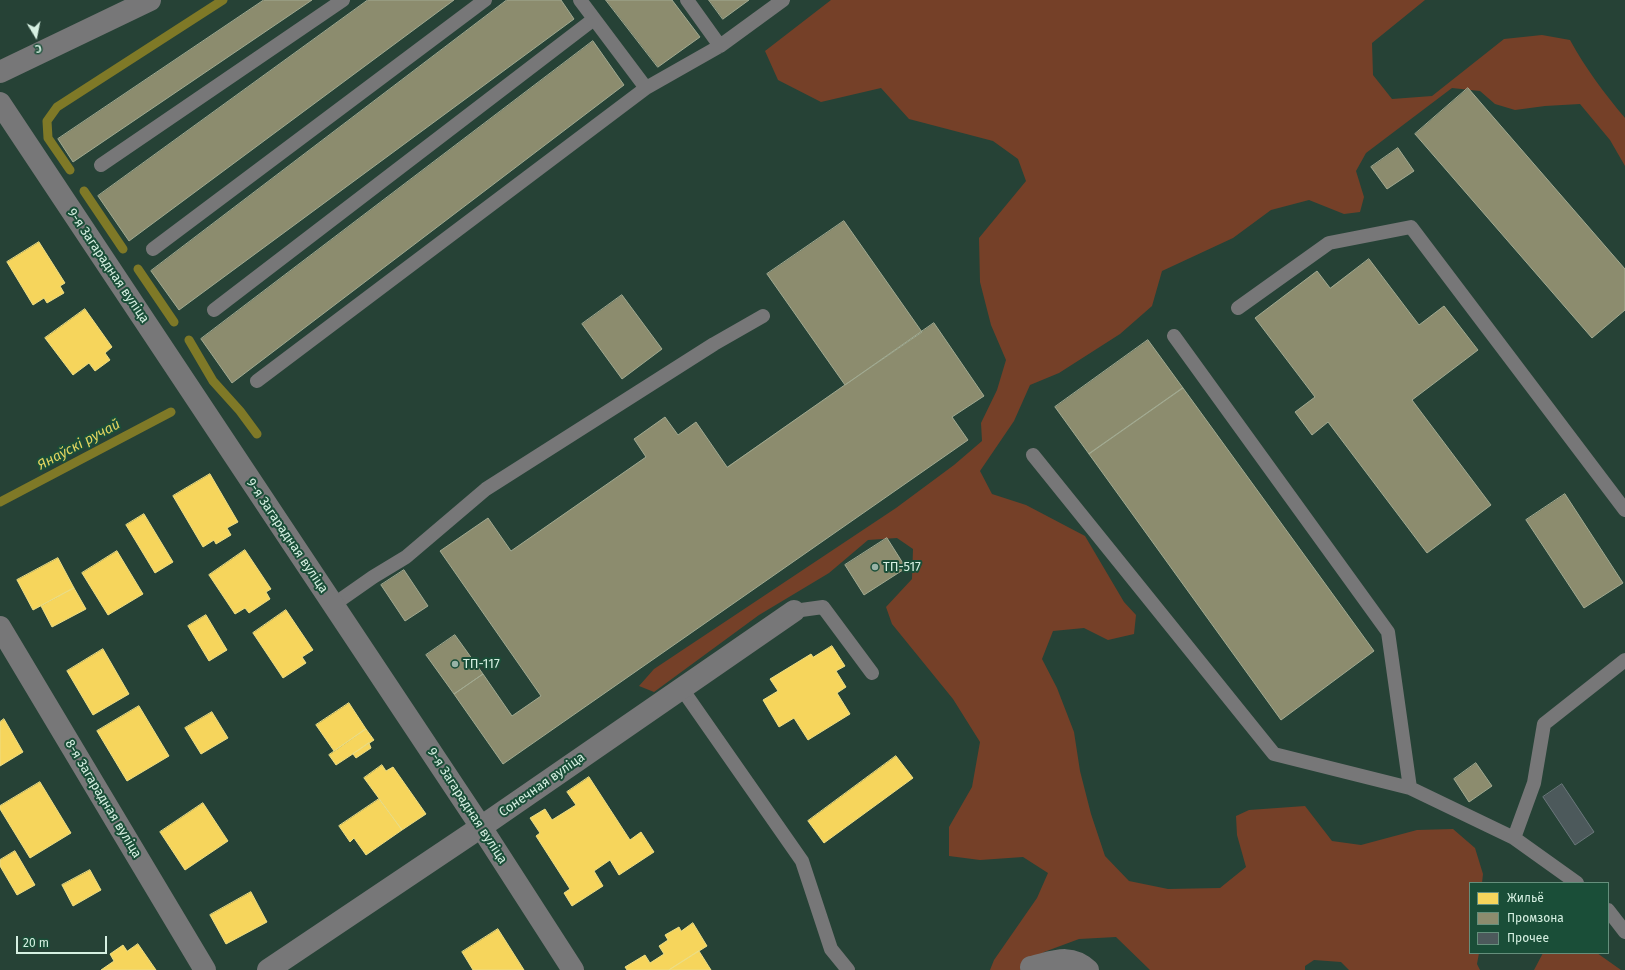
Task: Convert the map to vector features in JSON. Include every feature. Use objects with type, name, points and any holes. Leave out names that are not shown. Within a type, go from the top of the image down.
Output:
[{"type":"street","points":[[0,72],[150,0]]},
{"type":"street","name":"9-я Загарадная вуліца","points":[[0,103],[481,827],[573,970]]},
{"type":"street","name":"Сонечная вуліца","points":[[268,970],[481,827],[794,611]]},
{"type":"street","name":"8-я Загарадная вуліца","points":[[0,627],[205,970]]},
{"type":"street","points":[[1029,968],[1065,959],[1080,962],[1088,970]]},
{"type":"lane","points":[[101,165],[343,0]]},
{"type":"lane","points":[[153,249],[485,0]]},
{"type":"lane","points":[[580,0],[646,88]]},
{"type":"lane","points":[[687,0],[720,46]]},
{"type":"lane","points":[[257,381],[646,88],[720,46],[783,0]]},
{"type":"lane","points":[[214,310],[594,19]]},
{"type":"lane","points":[[1238,308],[1329,243],[1411,227],[1625,510]]},
{"type":"lane","points":[[333,606],[373,577],[406,557],[486,489],[714,344],[763,316]]},
{"type":"lane","points":[[1174,336],[1388,632],[1410,788]]},
{"type":"lane","points":[[1033,455],[1274,754],[1410,788],[1514,838],[1576,882]]},
{"type":"lane","points":[[794,611],[824,607],[872,673]]},
{"type":"lane","points":[[1514,838],[1534,783],[1544,724],[1625,660]]},
{"type":"lane","points":[[682,689],[802,861],[831,949],[848,970]]},
{"type":"lane","points":[[1609,911],[1625,932]]},
{"type":"shaded area","points":[[831,0],[1425,0],[1372,43],[1373,75],[1392,99],[1432,96],[1504,39],[1542,35],[1570,40],[1582,61],[1625,118],[1625,166],[1610,140],[1580,104],[1545,106],[1515,110],[1495,104],[1480,91],[1452,88],[1366,153],[1356,171],[1364,197],[1360,212],[1344,214],[1309,200],[1271,210],[1233,238],[1162,271],[1152,306],[1120,334],[1059,373],[1030,385],[1014,421],[980,471],[992,494],[1026,505],[1085,536],[1124,602],[1136,615],[1134,634],[1108,640],[1084,628],[1053,631],[1042,659],[1057,688],[1074,732],[1080,771],[1091,814],[1105,856],[1129,881],[1168,889],[1220,888],[1246,867],[1237,835],[1236,816],[1249,810],[1305,806],[1332,841],[1361,845],[1417,830],[1453,829],[1475,848],[1483,874],[1482,882],[1469,882],[1469,954],[1479,954],[1477,964],[1480,970],[1349,970],[1341,962],[1314,960],[1305,966],[1305,970],[1150,970],[1116,937],[1079,939],[1044,952],[1025,970],[990,970],[994,960],[1037,898],[1048,873],[1023,857],[980,860],[949,856],[949,827],[972,787],[980,742],[953,699],[892,624],[886,607],[912,579],[913,549],[897,538],[868,540],[829,573],[759,615],[654,692],[639,686],[654,669],[896,508],[954,465],[982,441],[981,423],[997,390],[1006,360],[991,325],[980,282],[979,238],[1026,181],[1018,159],[993,141],[909,119],[881,88],[821,102],[778,80],[765,51]]},
{"type":"shaded area","points":[[1542,954],[1598,954],[1621,970],[1534,970]]},
{"type":"building: Жильё","points":[[39,242],[65,283],[60,286],[64,293],[47,303],[44,298],[33,305],[7,262]]},
{"type":"building: Жильё","points":[[85,309],[112,347],[105,353],[110,360],[95,371],[89,363],[73,375],[45,338]]},
{"type":"building: Жильё","points":[[210,474],[238,522],[227,528],[231,535],[216,544],[214,540],[203,547],[173,496]]},
{"type":"building: Жильё","points":[[144,514],[173,562],[155,573],[126,525]]},
{"type":"building: Жильё","points":[[245,550],[271,589],[266,592],[270,599],[249,613],[245,608],[235,614],[209,575]]},
{"type":"building: Жильё","points":[[117,551],[143,594],[108,615],[82,573]]},
{"type":"building: Жильё","points":[[58,558],[74,588],[33,610],[17,580]]},
{"type":"building: Жильё","points":[[74,588],[86,609],[52,627],[41,606]]},
{"type":"building: Жильё","points":[[286,610],[313,650],[302,657],[306,663],[283,678],[253,633]]},
{"type":"building: Жильё","points":[[206,615],[227,650],[209,661],[188,626]]},
{"type":"building: Жильё","points":[[832,646],[845,666],[836,671],[846,687],[837,693],[850,714],[808,740],[794,718],[779,727],[763,700],[778,691],[770,679],[811,654],[813,657]]},
{"type":"building: Жильё","points":[[103,649],[129,694],[93,715],[67,671]]},
{"type":"building: Жильё","points":[[349,703],[366,729],[334,751],[316,725]]},
{"type":"building: Жильё","points":[[139,706],[169,756],[127,781],[97,731]]},
{"type":"building: Жильё","points":[[212,712],[228,738],[201,754],[185,728]]},
{"type":"building: Жильё","points":[[4,719],[23,752],[0,766],[0,722]]},
{"type":"building: Жильё","points":[[366,729],[374,740],[336,765],[329,755]]},
{"type":"building: Жильё","points":[[369,743],[371,748],[356,758],[353,754]]},
{"type":"building: Жильё","points":[[896,756],[913,778],[824,843],[808,821]]},
{"type":"building: Жильё","points":[[382,765],[386,771],[393,767],[426,814],[402,830],[364,778]]},
{"type":"building: Жильё","points":[[589,777],[630,840],[641,832],[654,852],[619,875],[610,860],[594,871],[603,886],[572,906],[564,893],[570,889],[536,836],[540,833],[530,818],[545,809],[552,820],[576,805],[567,792]]},
{"type":"building: Жильё","points":[[40,782],[71,833],[30,858],[0,809],[0,806]]},
{"type":"building: Жильё","points":[[379,799],[402,830],[366,855],[354,838],[350,842],[339,826]]},
{"type":"building: Жильё","points":[[203,803],[228,841],[185,870],[160,832]]},
{"type":"building: Жильё","points":[[15,851],[35,885],[17,895],[0,866],[0,860]]},
{"type":"building: Жильё","points":[[90,870],[101,890],[73,906],[62,885]]},
{"type":"building: Жильё","points":[[251,892],[267,922],[226,944],[210,915]]},
{"type":"building: Жильё","points":[[693,923],[707,946],[669,970],[627,970],[625,967],[645,955],[650,963],[664,954],[659,946],[668,940],[665,935],[679,927],[681,931]]},
{"type":"building: Жильё","points":[[498,929],[524,970],[473,970],[462,952]]},
{"type":"building: Жильё","points":[[138,944],[156,970],[101,970],[114,961],[110,954],[123,945],[127,951]]},
{"type":"building: Жильё","points":[[699,951],[711,970],[669,970]]},
{"type":"building: Промзона","points":[[264,0],[312,0],[73,162],[58,139]]},
{"type":"building: Промзона","points":[[368,0],[454,0],[129,241],[98,196]]},
{"type":"building: Промзона","points":[[507,0],[561,0],[574,19],[179,310],[151,271]]},
{"type":"building: Промзона","points":[[606,0],[672,0],[700,37],[658,67]]},
{"type":"building: Промзона","points":[[709,0],[749,0],[723,19]]},
{"type":"building: Промзона","points":[[593,41],[624,85],[232,383],[201,339]]},
{"type":"building: Промзона","points":[[1468,88],[1625,269],[1625,310],[1592,338],[1415,134]]},
{"type":"building: Промзона","points":[[1398,148],[1414,171],[1387,189],[1371,167]]},
{"type":"building: Промзона","points":[[844,221],[922,332],[845,385],[767,274]]},
{"type":"building: Промзона","points":[[1369,259],[1419,325],[1444,306],[1478,350],[1412,400],[1491,505],[1427,553],[1328,422],[1312,435],[1295,412],[1315,397],[1255,318],[1317,271],[1330,288]]},
{"type":"building: Промзона","points":[[622,295],[662,349],[622,379],[582,324]]},
{"type":"building: Промзона","points":[[934,323],[984,396],[952,417],[968,440],[503,764],[454,694],[483,674],[512,716],[541,696],[440,551],[488,518],[511,551],[646,457],[634,439],[665,417],[678,435],[696,422],[727,467]]},
{"type":"building: Промзона","points":[[1148,340],[1183,388],[1089,454],[1055,407]]},
{"type":"building: Промзона","points":[[1183,388],[1374,651],[1281,720],[1089,454]]},
{"type":"building: Промзона","points":[[1565,494],[1623,583],[1584,608],[1526,520]]},
{"type":"building: Промзона","name":"ТП-517","points":[[887,538],[906,568],[864,595],[845,565]]},
{"type":"building: Промзона","points":[[404,570],[428,606],[405,621],[381,585]]},
{"type":"building: Промзона","name":"ТП-117","points":[[455,635],[483,674],[454,694],[426,655]]},
{"type":"building: Промзона","points":[[1476,763],[1492,786],[1469,802],[1454,779]]},
{"type":"building: Прочее","points":[[1562,784],[1594,832],[1575,845],[1543,797]]},
{"type":"waterway","points":[[70,170],[48,138],[47,121],[57,107],[223,0]]},
{"type":"waterway","points":[[84,191],[123,249]]},
{"type":"waterway","points":[[138,269],[174,322]]},
{"type":"waterway","name":"Янаўскі ручай","points":[[189,340],[213,381],[240,411],[257,434]]},
{"type":"waterway","name":"Янаўскі ручай","points":[[0,502],[171,412]]},
{"type":"place","name":"ТП-517","points":[[875,567]]},
{"type":"place","name":"ТП-117","points":[[455,664]]}]
